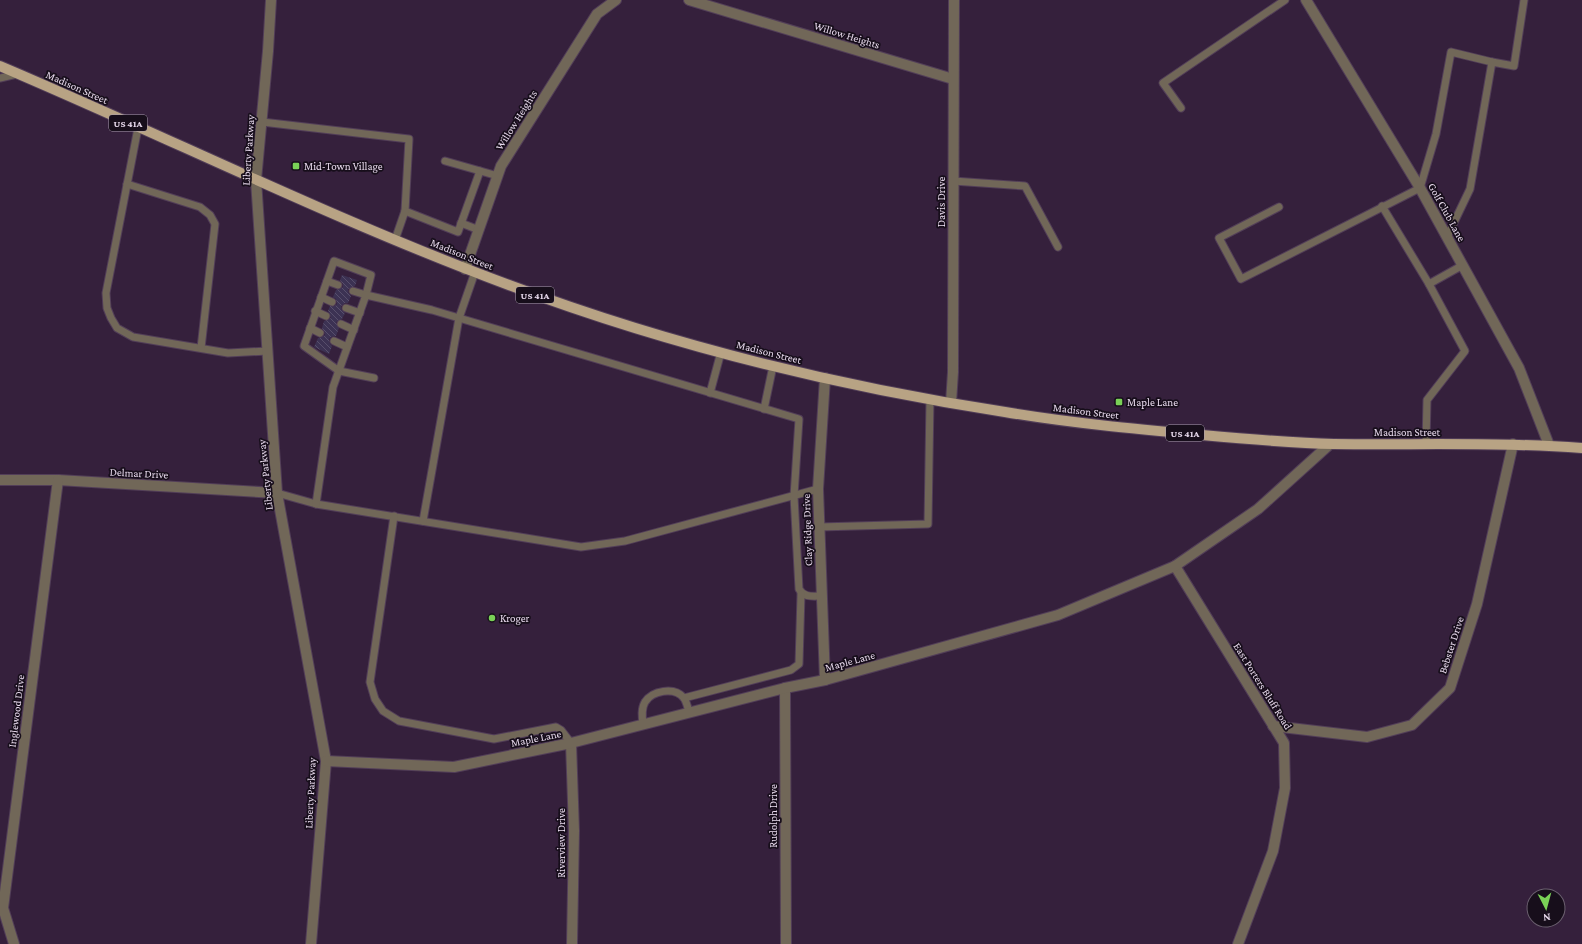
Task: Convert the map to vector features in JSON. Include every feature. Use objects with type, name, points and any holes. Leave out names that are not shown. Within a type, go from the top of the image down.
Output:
[{"type":"main road","name":"Madison Street","points":[[0,66],[256,180],[395,240],[470,270],[578,309],[773,366],[951,403],[1107,427],[1330,444],[1513,444],[1582,448]]},
{"type":"street","name":"Liberty Parkway","points":[[271,0],[256,180],[278,493],[326,761],[311,944]]},
{"type":"street","name":"Willow Heights","points":[[470,270],[479,230],[501,166],[597,14],[616,0]]},
{"type":"street","name":"Willow Heights","points":[[689,0],[953,79]]},
{"type":"street","name":"Davis Drive","points":[[951,403],[953,372],[954,0]]},
{"type":"street","name":"Golf Club Lane","points":[[1306,0],[1420,188],[1463,265],[1519,368],[1549,445]]},
{"type":"street","name":"Clay Ridge Drive","points":[[825,378],[818,489],[825,680]]},
{"type":"street","name":"Maple Lane","points":[[326,761],[454,766],[571,743],[785,688],[825,680],[1058,615],[1175,566],[1258,509],[1330,444]]},
{"type":"street","name":"Bebster Drive","points":[[1274,726],[1367,736],[1412,725],[1450,688],[1477,604],[1513,444]]},
{"type":"street","name":"Delmar Drive","points":[[0,480],[58,480],[278,493]]},
{"type":"street","name":"Inglewood Drive","points":[[14,944],[3,908],[58,480]]},
{"type":"street","name":"East Porters Bluff Road","points":[[1175,566],[1284,743],[1285,788],[1273,851],[1238,944]]},
{"type":"street","name":"Rudolph Drive","points":[[785,688],[786,944]]},
{"type":"street","name":"Riverview Drive","points":[[571,743],[574,831],[572,944]]},
{"type":"lane","points":[[1181,108],[1164,83],[1285,0]]},
{"type":"lane","points":[[1279,207],[1219,238],[1242,279],[1382,206],[1420,188],[1436,134],[1451,52],[1514,66],[1524,0]]},
{"type":"lane","points":[[1447,237],[1470,189],[1492,62]]},
{"type":"lane","points":[[0,78],[18,74]]},
{"type":"lane","points":[[262,122],[410,139],[405,211],[395,240]]},
{"type":"lane","points":[[138,128],[106,294],[106,308],[117,328],[133,337],[228,353],[268,351]]},
{"type":"lane","points":[[445,161],[498,176]]},
{"type":"lane","points":[[405,211],[458,232],[480,170]]},
{"type":"lane","points":[[953,181],[1025,186],[1058,247]]},
{"type":"lane","points":[[127,184],[200,206],[210,215],[215,224],[201,348]]},
{"type":"lane","points":[[1382,206],[1429,284],[1465,351],[1428,400],[1426,444]]},
{"type":"lane","points":[[462,223],[479,230]]},
{"type":"lane","points":[[316,504],[333,387],[339,371],[347,347],[360,313],[371,276],[334,261],[315,311],[304,346],[339,371],[374,378]]},
{"type":"lane","points":[[1429,284],[1463,265]]},
{"type":"lane","points":[[423,521],[459,318],[470,270]]},
{"type":"lane","points":[[327,281],[338,285]]},
{"type":"lane","points":[[353,291],[432,310],[799,419],[794,496],[799,589],[801,594],[799,664],[791,670],[684,698]]},
{"type":"lane","points":[[321,297],[332,302]]},
{"type":"lane","points":[[346,308],[360,313]]},
{"type":"lane","points":[[315,311],[326,316]]},
{"type":"lane","points":[[341,324],[354,330]]},
{"type":"lane","points":[[310,328],[320,333]]},
{"type":"lane","points":[[334,341],[347,347]]},
{"type":"lane","points":[[710,393],[721,352]]},
{"type":"lane","points":[[764,409],[773,366]]},
{"type":"lane","points":[[819,527],[928,524],[930,399]]},
{"type":"lane","points":[[278,493],[316,504],[581,547],[625,541],[818,489]]},
{"type":"lane","points":[[394,516],[370,682],[375,699],[384,711],[399,721],[494,739],[556,728],[561,730],[571,743]]},
{"type":"lane","points":[[801,594],[806,596],[822,596]]},
{"type":"lane","points":[[643,724],[642,713],[644,703],[653,694],[676,691],[684,698],[689,712]]},
{"type":"building","points":[[342,275],[357,280],[355,286],[348,289],[351,296],[348,303],[341,306],[341,309],[345,313],[342,319],[336,322],[339,328],[336,336],[329,339],[332,346],[329,354],[314,347],[318,338],[325,335],[322,328],[324,321],[331,318],[328,311],[330,306],[335,306],[337,304],[336,299],[333,297],[336,290],[343,287],[340,280]]},
{"type":"place","name":"Mid-Town Village","points":[[296,166]]},
{"type":"place","name":"Maple Lane","points":[[1119,402]]},
{"type":"place","name":"Kroger","points":[[492,618]]}]
